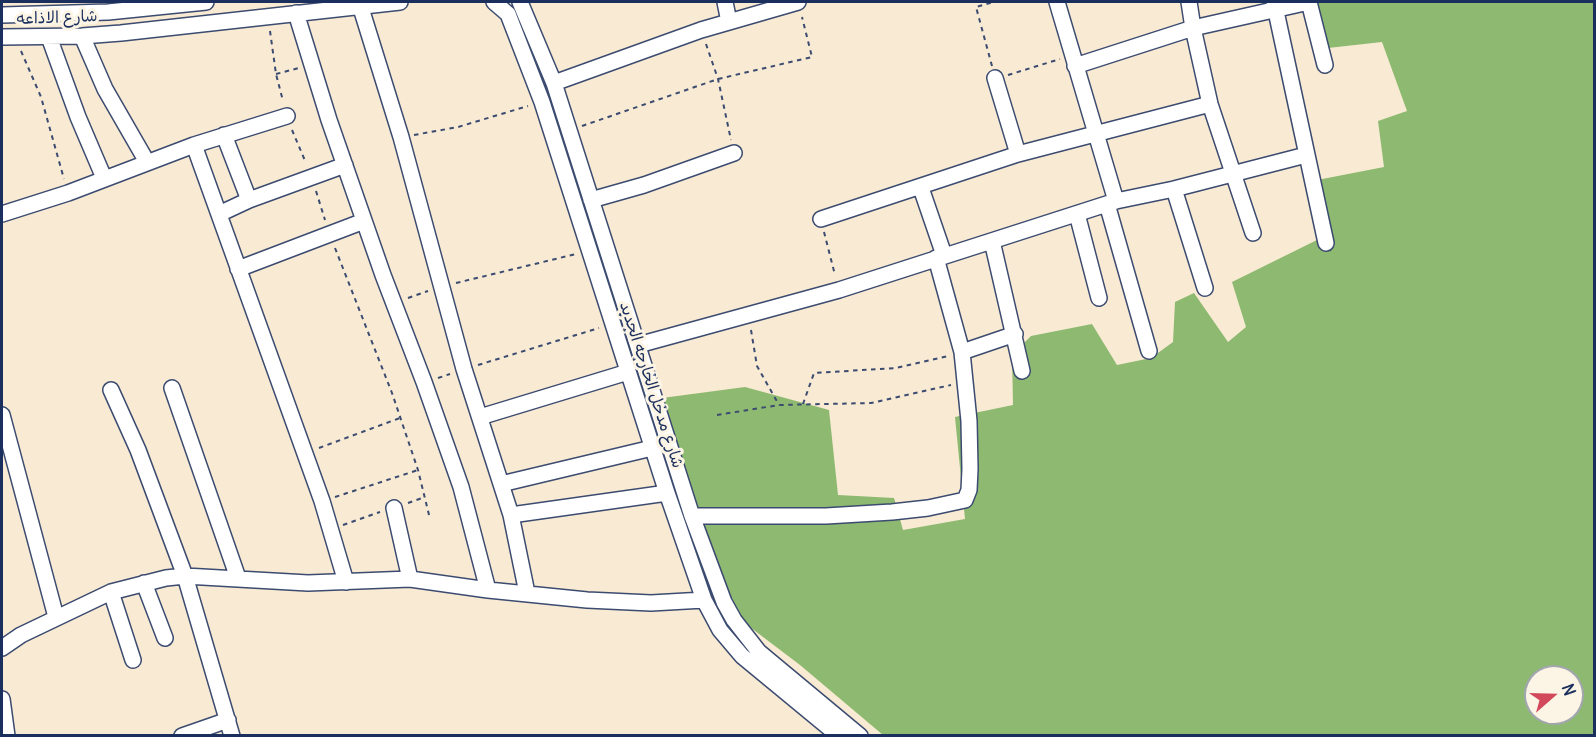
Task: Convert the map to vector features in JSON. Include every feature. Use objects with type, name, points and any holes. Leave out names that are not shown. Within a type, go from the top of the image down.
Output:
[{"type":"street","name":"شارع الاذاعه","points":[[11,11],[206,2]]},
{"type":"street","name":"شارع الاذاعه","points":[[8,38],[77,36],[400,2]]},
{"type":"street","name":"شارع مدخل الخارجه الجديد","points":[[494,2],[508,14],[542,102],[652,448],[704,600],[720,630],[742,656],[839,735]]},
{"type":"street","name":"شارع مدخل الخارجه الجديد","points":[[520,2],[554,83],[692,516],[724,602],[745,637],[774,666],[860,735]]},
{"type":"street","points":[[725,2],[729,22]]},
{"type":"street","points":[[554,83],[701,30],[798,2]]},
{"type":"street","points":[[1057,2],[1073,61],[1097,133],[1149,351]]},
{"type":"street","points":[[1189,2],[1210,104],[1235,173],[1253,233]]},
{"type":"street","points":[[1073,61],[1275,5],[1309,2],[1324,65]]},
{"type":"street","points":[[360,5],[401,137],[464,369],[511,515],[527,594]]},
{"type":"street","points":[[1275,5],[1326,243]]},
{"type":"street","points":[[72,7],[77,36],[147,162]]},
{"type":"street","points":[[296,13],[364,221],[461,487],[488,590]]},
{"type":"street","points":[[49,37],[78,117],[104,178]]},
{"type":"street","points":[[995,78],[1018,154]]},
{"type":"street","points":[[821,219],[921,188],[1018,154],[1210,104]]},
{"type":"street","points":[[2,214],[68,193],[194,145],[287,116]]},
{"type":"street","points":[[224,135],[249,200]]},
{"type":"street","points":[[194,145],[322,501],[346,582]]},
{"type":"street","points":[[591,200],[644,185],[734,153]]},
{"type":"street","points":[[638,345],[839,290],[1112,203],[1306,155]]},
{"type":"street","points":[[219,214],[249,200],[345,165]]},
{"type":"street","points":[[692,516],[826,516],[892,512],[960,502],[967,497],[970,469],[962,352],[921,188]]},
{"type":"street","points":[[1174,189],[1205,288]]},
{"type":"street","points":[[1077,214],[1099,298]]},
{"type":"street","points":[[238,269],[364,221]]},
{"type":"street","points":[[992,241],[1022,371]]},
{"type":"street","points":[[962,352],[1015,334]]},
{"type":"street","points":[[480,417],[628,372]]},
{"type":"street","points":[[172,388],[238,578]]},
{"type":"street","points":[[111,390],[138,450],[185,576],[232,735]]},
{"type":"street","points":[[2,415],[56,617]]},
{"type":"street","points":[[501,484],[652,448]]},
{"type":"street","points":[[511,515],[667,493]]},
{"type":"street","points":[[394,508],[411,579]]},
{"type":"street","points":[[2,648],[21,635],[56,617],[111,592],[144,583],[185,576],[308,583],[411,579],[527,594],[651,603],[704,600]]},
{"type":"street","points":[[144,583],[165,638]]},
{"type":"street","points":[[111,592],[133,660]]},
{"type":"street","points":[[2,699],[7,735]]},
{"type":"street","points":[[182,735],[228,720]]},
{"type":"path","points":[[569,129],[718,79],[812,57],[798,2]]},
{"type":"path","points":[[994,2],[976,7],[995,78],[1073,61]]},
{"type":"path","points":[[267,16],[276,74],[287,116],[400,418],[418,470],[430,519]]},
{"type":"path","points":[[701,30],[718,79],[734,153]]},
{"type":"path","points":[[8,38],[41,97],[68,193]]},
{"type":"path","points":[[276,74],[311,64]]},
{"type":"path","points":[[401,137],[458,127],[542,102]]},
{"type":"path","points":[[821,219],[839,290]]},
{"type":"path","points":[[394,303],[442,286],[590,251]]},
{"type":"path","points":[[748,316],[757,366],[779,405]]},
{"type":"path","points":[[424,382],[613,323]]},
{"type":"path","points":[[803,404],[814,374],[896,368],[962,352]]},
{"type":"path","points":[[717,415],[779,405],[872,403],[965,382]]},
{"type":"path","points":[[305,453],[400,418]]},
{"type":"path","points":[[322,501],[418,470]]},
{"type":"path","points":[[331,529],[425,497]]},
{"type":"green space","points":[[1308,2],[1594,2],[1594,735],[883,735],[800,665],[742,621],[713,585],[647,400],[745,387],[829,410],[838,495],[894,498],[903,530],[965,519],[955,417],[1013,405],[1012,355],[1031,336],[1092,324],[1117,365],[1151,358],[1173,342],[1175,302],[1194,293],[1228,342],[1246,327],[1232,282],[1319,239],[1307,182],[1384,167],[1378,121],[1407,111],[1382,42],[1319,49]]}]
